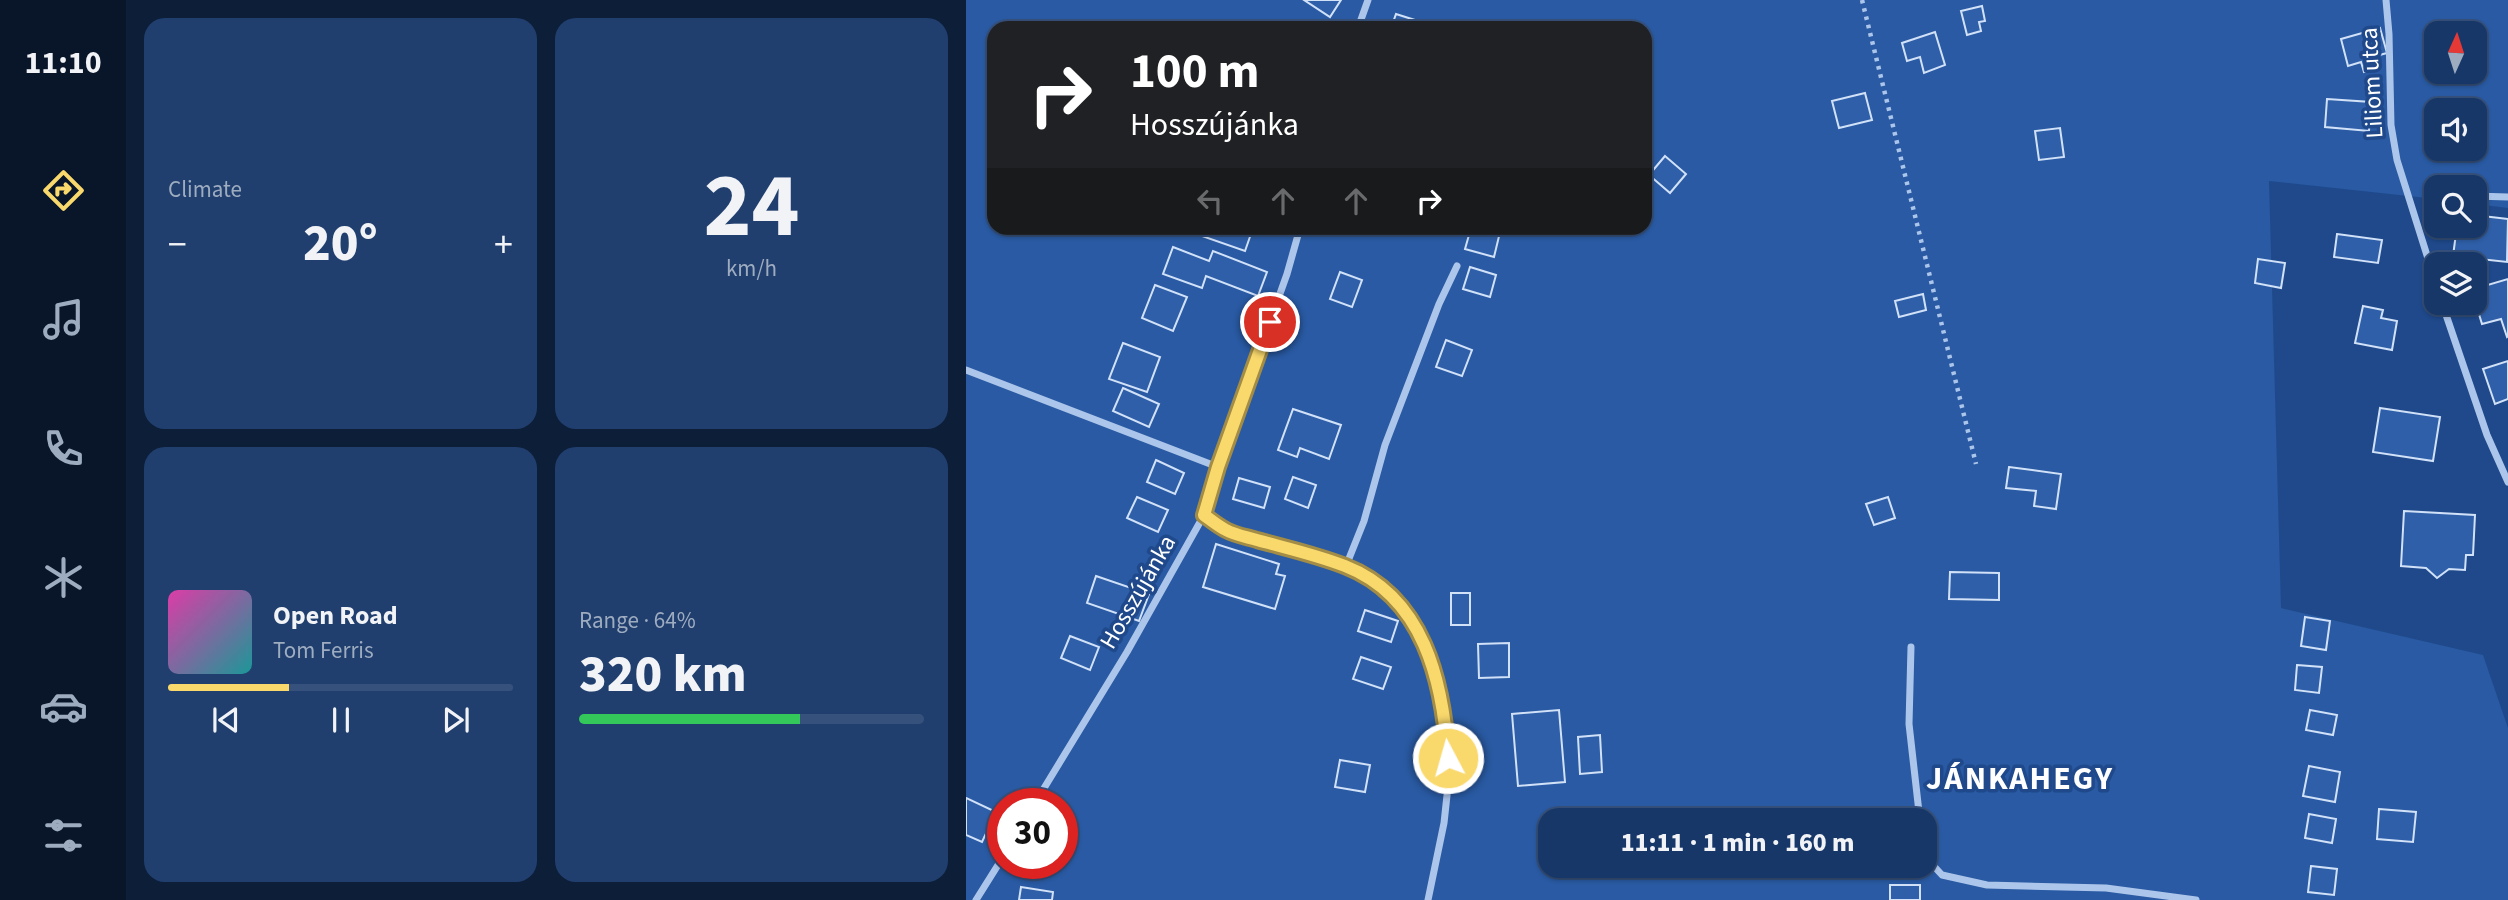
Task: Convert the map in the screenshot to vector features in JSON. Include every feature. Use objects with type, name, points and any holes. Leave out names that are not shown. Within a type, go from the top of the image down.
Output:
[{"type":"street","points":[[1360,21],[1368,0]]},
{"type":"street","name":"Liliom utca","points":[[2386,0],[2391,125],[2397,160],[2426,252]]},
{"type":"street","points":[[2487,196],[2508,197]]},
{"type":"street","name":"Hosszújánka","points":[[1044,788],[1127,652],[1204,515],[1298,235]]},
{"type":"street","points":[[1346,566],[1364,521],[1385,445],[1439,304],[1457,266]]},
{"type":"street","points":[[2446,315],[2487,435],[2508,482]]},
{"type":"street","points":[[966,370],[1218,467]]},
{"type":"street","points":[[1204,515],[1227,530],[1346,566],[1387,592],[1405,609],[1417,627],[1435,674],[1445,728],[1449,776],[1444,823],[1428,900]]},
{"type":"street","points":[[1911,648],[1909,724],[1919,808]]},
{"type":"street","points":[[1937,869],[1942,874],[1987,886],[2106,888],[2196,900]]},
{"type":"street","points":[[976,900],[989,879]]},
{"type":"path","points":[[1862,0],[1976,464]]},
{"type":"shaded area","points":[[966,0],[2508,0],[2508,208],[2487,205],[2487,175],[2424,175],[2424,198],[2269,181],[2281,608],[2483,655],[2508,728],[2508,900],[966,900]]},
{"type":"building","points":[[1304,0],[1341,0],[1330,17]]},
{"type":"building","points":[[1982,6],[1985,21],[1979,22],[1981,31],[1967,35],[1961,11]]},
{"type":"building","points":[[1396,14],[1418,21],[1394,21]]},
{"type":"building","points":[[2380,28],[2387,53],[2376,56],[2380,67],[2364,72],[2361,62],[2348,66],[2341,39]]},
{"type":"building","points":[[1935,32],[1945,65],[1924,73],[1920,57],[1907,61],[1902,43]]},
{"type":"building","points":[[1865,93],[1872,120],[1839,128],[1832,101]]},
{"type":"building","points":[[2327,99],[2371,102],[2369,131],[2325,127]]},
{"type":"building","points":[[2060,128],[2064,157],[2039,160],[2035,131]]},
{"type":"building","points":[[1665,156],[1686,174],[1670,193],[1652,178],[1652,171]]},
{"type":"building","points":[[2487,217],[2508,219],[2507,262],[2487,260],[2487,252],[2454,252],[2455,238],[2487,238]]},
{"type":"building","points":[[2337,234],[2382,240],[2378,263],[2334,257]]},
{"type":"building","points":[[1199,235],[1251,235],[1245,251]]},
{"type":"building","points":[[1469,235],[1499,235],[1494,257],[1465,249]]},
{"type":"building","points":[[1173,247],[1209,261],[1213,251],[1267,272],[1258,296],[1206,276],[1202,288],[1163,274]]},
{"type":"building","points":[[2258,259],[2285,263],[2281,288],[2255,283]]},
{"type":"building","points":[[1470,267],[1496,275],[1490,297],[1463,289]]},
{"type":"building","points":[[1340,272],[1362,280],[1352,307],[1330,299]]},
{"type":"building","points":[[2508,279],[2507,337],[2501,319],[2482,324],[2479,315],[2487,315],[2487,285]]},
{"type":"building","points":[[1155,285],[1187,297],[1173,331],[1142,318]]},
{"type":"building","points":[[1923,294],[1926,310],[1899,317],[1895,301]]},
{"type":"building","points":[[2363,306],[2383,310],[2381,318],[2397,321],[2392,350],[2355,343]]},
{"type":"building","points":[[1446,340],[1472,350],[1462,376],[1436,367]]},
{"type":"building","points":[[1123,343],[1160,357],[1147,392],[1109,379]]},
{"type":"building","points":[[2508,361],[2508,399],[2495,404],[2483,369]]},
{"type":"building","points":[[1123,388],[1159,404],[1149,427],[1113,411]]},
{"type":"building","points":[[2380,408],[2440,417],[2433,461],[2373,452]]},
{"type":"building","points":[[1293,409],[1341,425],[1329,459],[1300,448],[1297,457],[1278,450]]},
{"type":"building","points":[[1156,460],[1184,473],[1175,494],[1147,482]]},
{"type":"building","points":[[2009,467],[2061,474],[2056,509],[2034,506],[2036,491],[2006,488]]},
{"type":"building","points":[[1293,477],[1316,485],[1308,508],[1285,499]]},
{"type":"building","points":[[1239,478],[1270,487],[1264,508],[1233,499]]},
{"type":"building","points":[[1137,497],[1168,510],[1158,532],[1127,518]]},
{"type":"building","points":[[1888,497],[1895,518],[1874,525],[1866,504]]},
{"type":"building","points":[[2404,511],[2475,515],[2473,555],[2466,555],[2465,570],[2449,569],[2437,578],[2426,568],[2401,566]]},
{"type":"building","points":[[1216,544],[1279,564],[1276,574],[1285,576],[1275,609],[1203,587]]},
{"type":"building","points":[[1950,572],[1999,573],[1999,600],[1949,599]]},
{"type":"building","points":[[1096,576],[1149,594],[1139,621],[1087,603]]},
{"type":"building","points":[[1451,593],[1470,593],[1470,625],[1451,625]]},
{"type":"building","points":[[1365,610],[1398,621],[1391,642],[1358,631]]},
{"type":"building","points":[[2305,617],[2330,621],[2326,650],[2301,646]]},
{"type":"building","points":[[1070,636],[1099,647],[1090,670],[1061,658]]},
{"type":"building","points":[[1509,643],[1509,677],[1479,678],[1478,644]]},
{"type":"building","points":[[1361,657],[1391,667],[1383,689],[1353,679]]},
{"type":"building","points":[[2297,665],[2322,667],[2319,693],[2295,690]]},
{"type":"building","points":[[1559,710],[1565,782],[1518,786],[1512,714]]},
{"type":"building","points":[[2310,710],[2337,715],[2333,735],[2306,730]]},
{"type":"building","points":[[1600,735],[1602,772],[1580,774],[1578,737]]},
{"type":"building","points":[[1340,760],[1370,765],[1365,792],[1335,787]]},
{"type":"building","points":[[2309,766],[2340,772],[2335,802],[2303,796]]},
{"type":"building","points":[[966,798],[987,808],[987,831],[982,842],[966,835]]},
{"type":"building","points":[[2379,809],[2416,812],[2413,842],[2377,839]]},
{"type":"building","points":[[2309,814],[2336,819],[2332,843],[2305,838]]},
{"type":"building","points":[[2311,866],[2337,869],[2334,895],[2308,892]]},
{"type":"building","points":[[1890,885],[1920,885],[1920,900],[1890,900]]},
{"type":"building","points":[[1021,887],[1053,892],[1052,900],[1019,900]]},
{"type":"district","name":"JÁNKAHEGY","points":[[2020,779]]},
{"type":"route","points":[[1270,322],[1218,467],[1204,515],[1227,530],[1346,566],[1387,592],[1405,609],[1417,627],[1435,674],[1448,758]]}]
